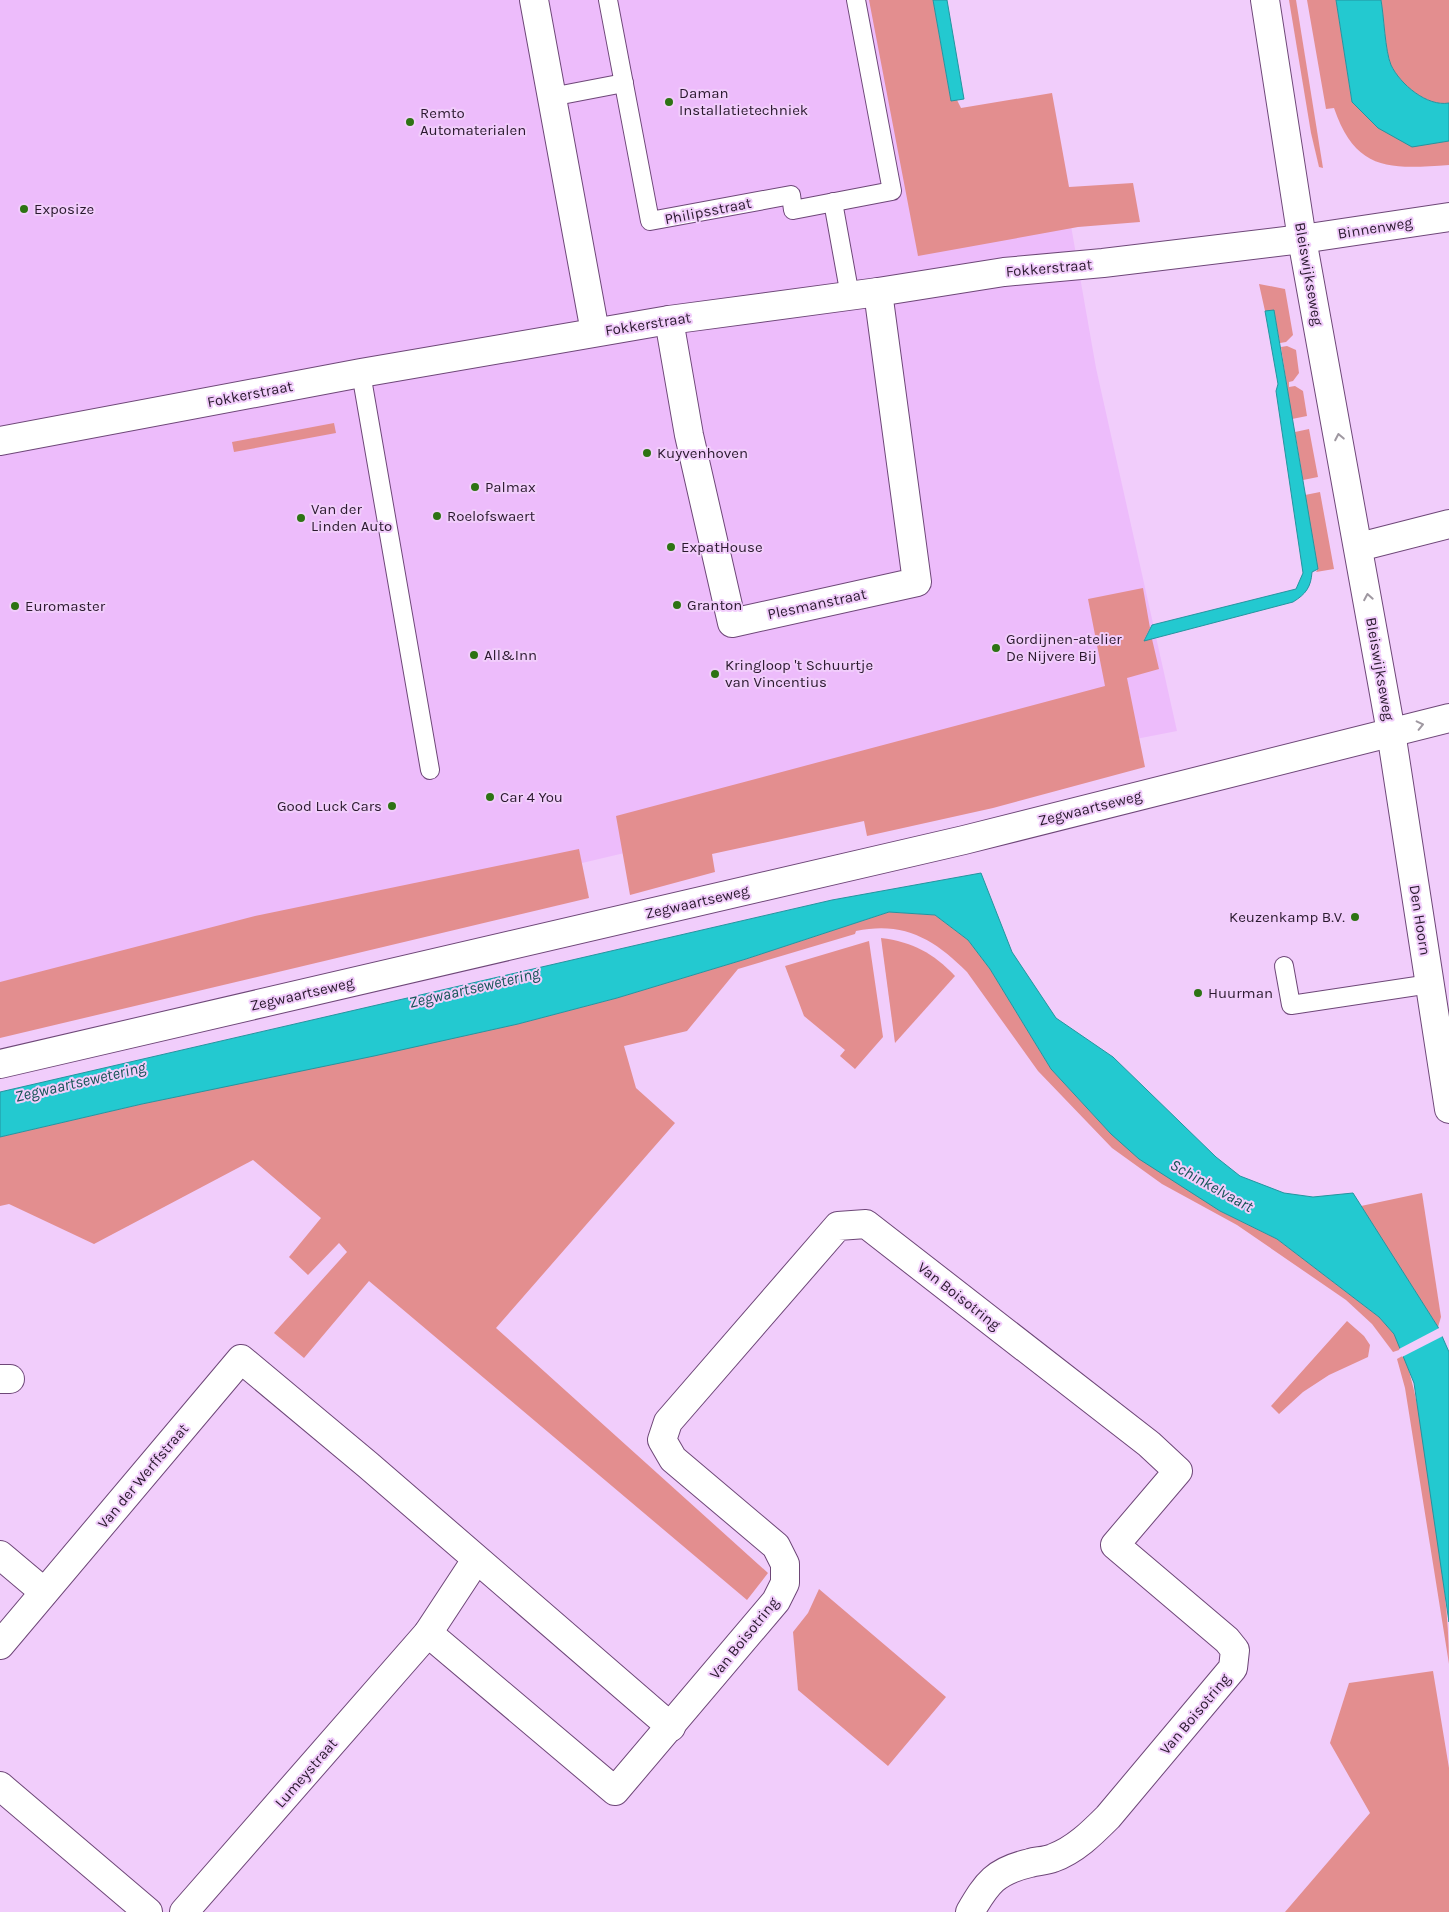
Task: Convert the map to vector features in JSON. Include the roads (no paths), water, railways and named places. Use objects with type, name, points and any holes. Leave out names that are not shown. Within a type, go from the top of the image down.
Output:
[{"type":"street","points":[[534,0],[595,332]]},
{"type":"street","name":"Bleiswijkseweg","points":[[1265,0],[1310,286],[1359,547],[1391,732]]},
{"type":"street","name":"Binnenweg","points":[[1302,239],[1449,217]]},
{"type":"street","name":"Fokkerstraat","points":[[0,441],[361,373],[669,320],[878,292],[1004,272],[1104,263],[1302,239]]},
{"type":"street","name":"Plesmanstraat","points":[[669,320],[688,435],[732,623],[917,582],[878,292]]},
{"type":"street","points":[[1359,547],[1449,524]]},
{"type":"street","name":"Zegwaartseweg","points":[[0,1064],[964,840],[1449,718]]},
{"type":"street","name":"Den Hoorn","points":[[1391,732],[1449,1109]]},
{"type":"street","name":"Van Boisotring","points":[[428,1633],[615,1791],[776,1601],[785,1583],[785,1564],[776,1546],[673,1459],[662,1440],[668,1422],[838,1226],[866,1224],[1149,1444],[1178,1471],[1115,1545],[1227,1640],[1235,1650],[1233,1668],[1108,1817],[1087,1839],[1053,1858],[1012,1868],[997,1875],[987,1883],[970,1912]]},
{"type":"street","name":"Van der Werffstraat","points":[[0,1645],[241,1359],[368,1465],[476,1560]]},
{"type":"street","points":[[0,1556],[44,1592]]},
{"type":"street","points":[[476,1560],[671,1727]]},
{"type":"street","name":"Lumeystraat","points":[[184,1912],[428,1633],[476,1560]]},
{"type":"street","points":[[0,1786],[148,1912]]},
{"type":"lane","name":"Philipsstraat","points":[[608,0],[650,222],[791,195],[793,210],[892,191],[856,0]]},
{"type":"lane","points":[[551,97],[624,83]]},
{"type":"lane","points":[[833,202],[850,296]]},
{"type":"lane","points":[[361,373],[430,770]]},
{"type":"lane","points":[[1284,966],[1291,1005],[1430,984]]},
{"type":"water","points":[[933,0],[947,0],[964,99],[951,101]]},
{"type":"water","points":[[1336,0],[1381,0],[1391,65],[1401,80],[1415,93],[1432,101],[1449,103],[1449,141],[1412,147],[1378,128],[1352,102]]},
{"type":"water","points":[[1274,310],[1318,569],[1312,572],[1307,590],[1293,602],[1144,641],[1152,625],[1296,589],[1303,573],[1276,391],[1278,384],[1265,311]]},
{"type":"water","points":[[981,873],[1012,952],[1056,1018],[1113,1057],[1216,1157],[1240,1176],[1284,1193],[1313,1197],[1353,1193],[1438,1327],[1449,1352],[1449,1622],[1414,1383],[1394,1334],[1379,1317],[1277,1239],[1220,1211],[1139,1159],[1111,1134],[1051,1069],[990,969],[968,940],[935,915],[889,912],[746,959],[617,998],[518,1024],[142,1104],[0,1137],[0,1092],[832,900]]},
{"type":"place","name":"Daman Installatietechniek","points":[[669,102]]},
{"type":"place","name":"Remto Automaterialen","points":[[410,122]]},
{"type":"place","name":"Exposize","points":[[24,209]]},
{"type":"place","name":"Kuyvenhoven","points":[[647,453]]},
{"type":"place","name":"Palmax","points":[[475,487]]},
{"type":"place","name":"Roelofswaert","points":[[437,516]]},
{"type":"place","name":"Van der Linden Auto","points":[[301,518]]},
{"type":"place","name":"ExpatHouse","points":[[671,547]]},
{"type":"place","name":"Granton","points":[[677,605]]},
{"type":"place","name":"Euromaster","points":[[15,606]]},
{"type":"place","name":"Gordijnen-atelier De Nijvere Bij","points":[[996,648]]},
{"type":"place","name":"All&Inn","points":[[474,655]]},
{"type":"place","name":"Kringloop 't Schuurtje van Vincentius","points":[[715,674]]},
{"type":"place","name":"Car 4 You","points":[[490,797]]},
{"type":"place","name":"Good Luck Cars","points":[[392,806]]},
{"type":"place","name":"Keuzenkamp B.V.","points":[[1355,917]]},
{"type":"place","name":"Huurman","points":[[1198,993]]},
{"type":"water label","name":"Zegwaartsewetering","points":[[474,987]]},
{"type":"water label","name":"Zegwaartsewetering","points":[[80,1081]]},
{"type":"water label","name":"Schinkelvaart","points":[[1212,1185]]}]
